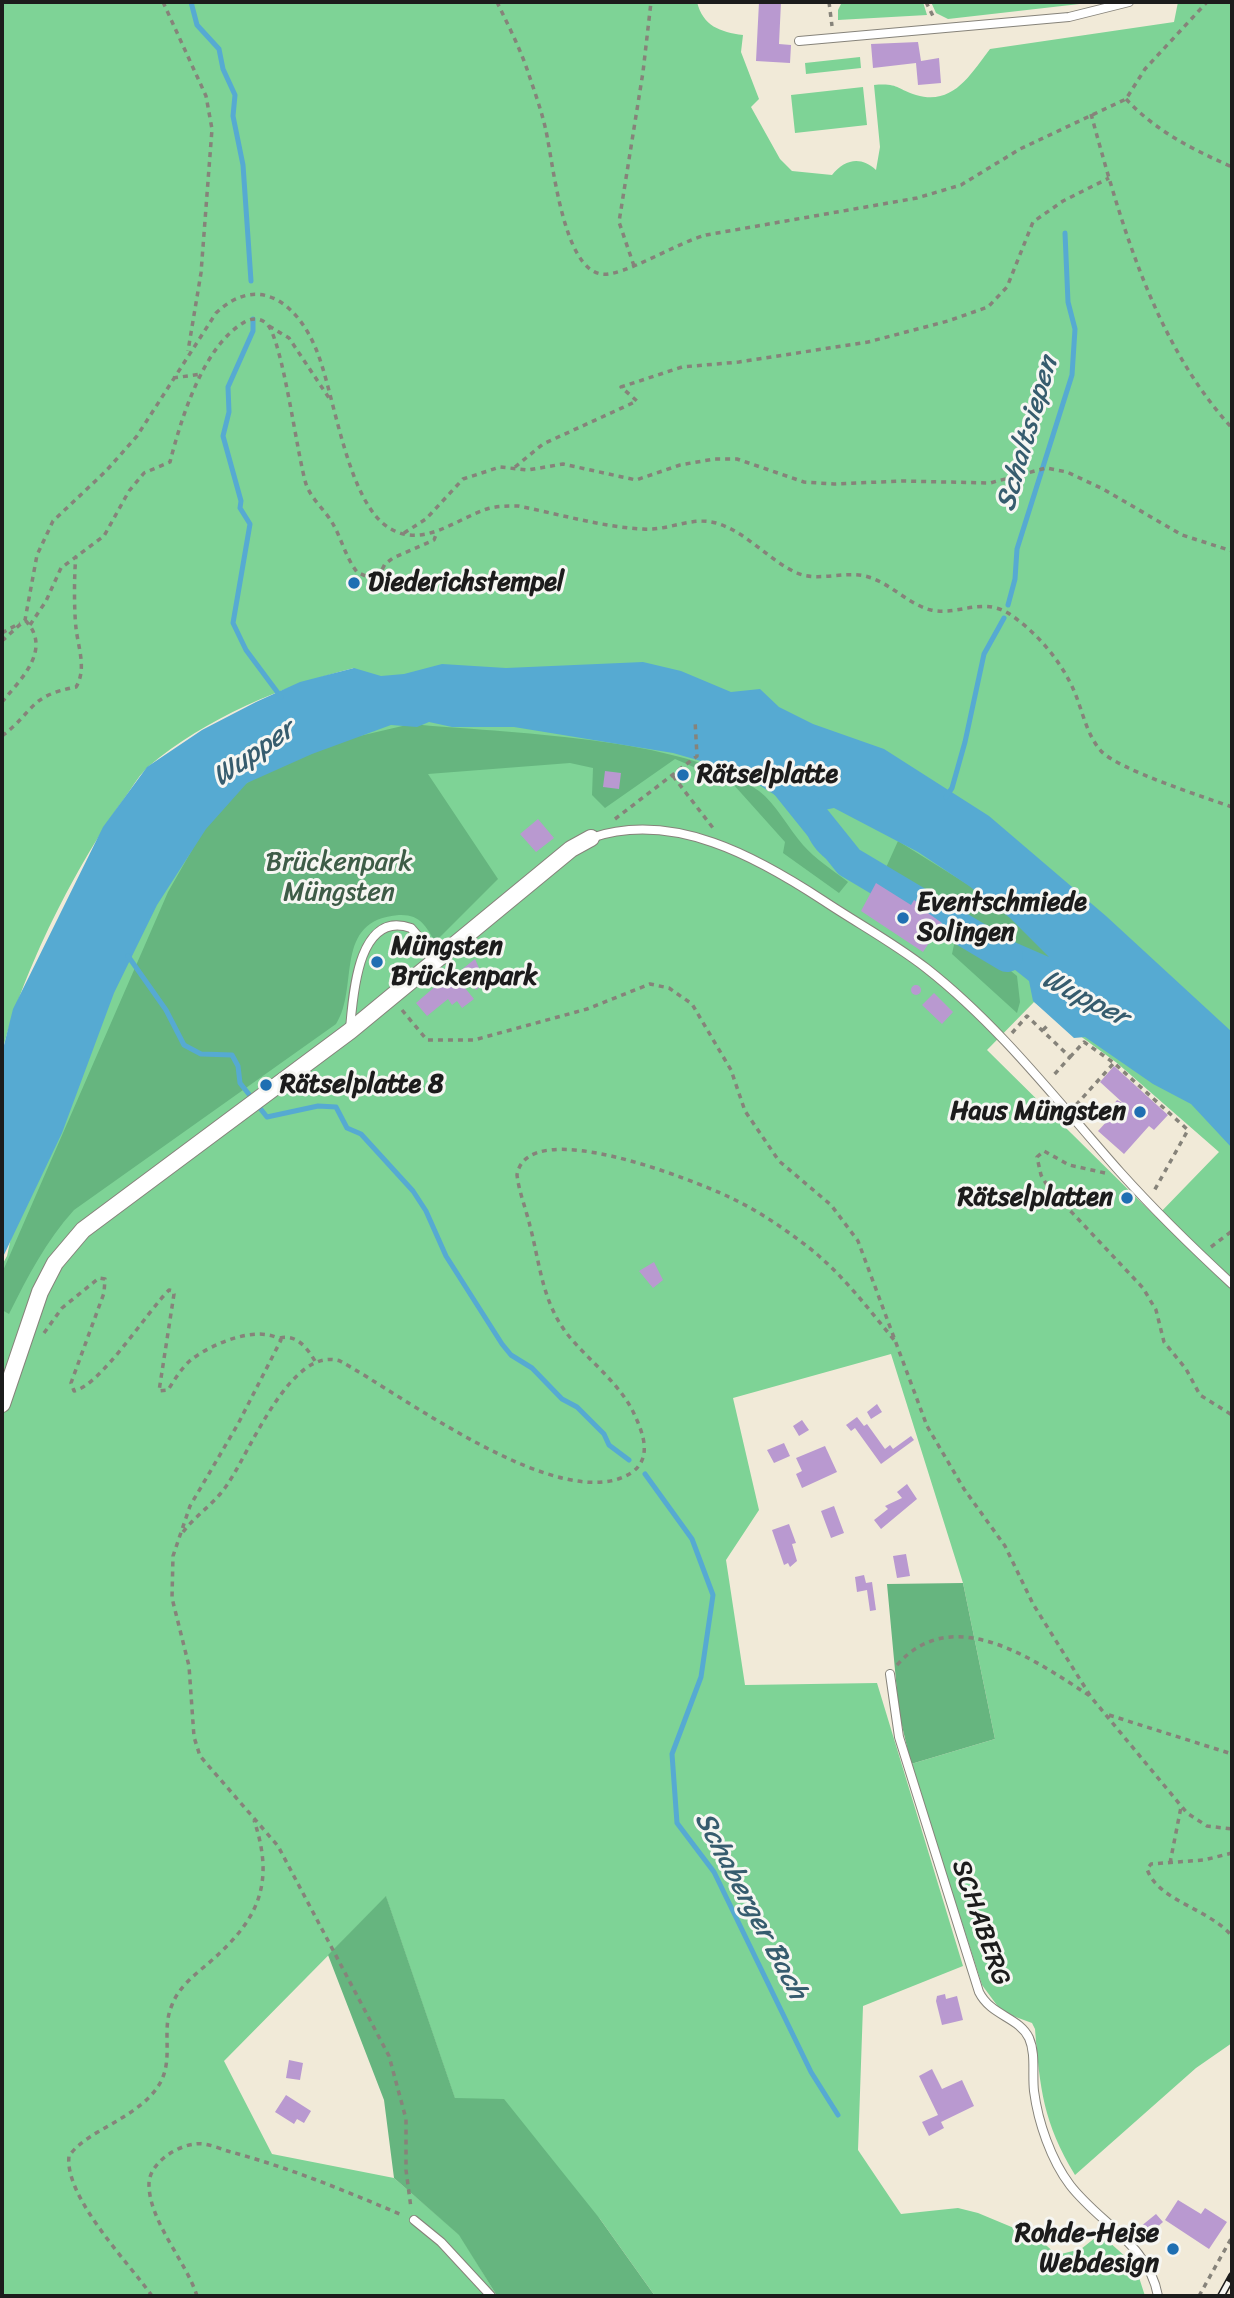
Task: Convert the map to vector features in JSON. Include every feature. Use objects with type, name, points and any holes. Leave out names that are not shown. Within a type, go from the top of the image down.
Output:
[{"type":"street","points":[[2,1404],[46,1278],[76,1237],[102,1213],[258,1102],[350,1031],[571,849],[592,838]]},
{"type":"lane","points":[[799,41],[1069,17],[1129,2]]},
{"type":"lane","points":[[592,838],[615,830],[641,829],[727,847],[774,868],[926,968],[1046,1083],[1147,1202],[1232,1284]]},
{"type":"lane","points":[[350,1031],[359,971],[376,932],[391,926],[411,928],[438,959]]},
{"type":"lane","name":"SCHABERG","points":[[890,1674],[893,1711],[902,1748],[979,1992],[989,2008],[1027,2034],[1033,2054],[1036,2105],[1064,2175],[1081,2197],[1114,2225],[1144,2259],[1152,2272],[1158,2296]]},
{"type":"lane","points":[[414,2220],[441,2242],[491,2296]]},
{"type":"path","points":[[163,2],[206,96],[212,129],[201,273],[188,354]]},
{"type":"path","points":[[497,2],[528,71],[545,128],[564,224],[576,251],[588,267],[600,274],[635,266],[674,245],[706,235],[917,198],[976,178],[1020,149],[1126,100],[1145,69],[1207,2]]},
{"type":"path","points":[[635,266],[620,222],[651,2]]},
{"type":"path","points":[[829,2],[834,39]]},
{"type":"path","points":[[1126,100],[1143,117],[1176,141],[1232,167]]},
{"type":"path","points":[[1091,114],[1109,178],[1143,274],[1177,351],[1213,407],[1232,428]]},
{"type":"path","points":[[514,467],[543,444],[637,401],[621,387],[682,367],[738,362],[868,342],[958,318],[988,307],[1007,287],[1033,222],[1063,201],[1109,178]]},
{"type":"path","points":[[2,641],[25,620],[37,555],[52,521],[106,471],[137,436],[188,354],[226,303],[234,298],[262,293],[284,303],[313,342],[366,501],[381,522],[402,534],[437,532],[500,506],[518,506],[647,530],[704,520],[739,534],[799,574],[863,575],[881,580],[929,609],[943,611],[988,605],[1006,612],[1033,632],[1052,655],[1067,677],[1093,740],[1104,753],[1121,764],[1232,807]]},
{"type":"path","points":[[30,625],[47,601],[61,568],[104,536],[129,491],[144,473],[170,462],[213,351],[238,326],[253,319],[261,319],[289,338],[332,402]]},
{"type":"path","points":[[269,326],[280,359],[308,489],[332,523],[357,572],[376,581],[385,564],[434,540],[437,532]]},
{"type":"path","points":[[172,378],[202,374]]},
{"type":"path","points":[[402,534],[430,516],[463,479],[500,467],[528,470],[564,464],[636,480],[699,460],[737,459],[804,482],[834,484],[990,482],[1046,468],[1068,472],[1182,535],[1232,551]]},
{"type":"path","points":[[2,736],[29,707],[42,698],[53,691],[76,687],[79,683],[82,659],[76,628],[76,555]]},
{"type":"path","points":[[2,702],[30,668],[36,653],[36,639],[25,620]]},
{"type":"path","points":[[2,633],[25,620]]},
{"type":"path","points":[[592,838],[697,756],[695,720]]},
{"type":"path","points":[[673,775],[727,847]]},
{"type":"path","points":[[390,999],[427,1040],[462,1042],[587,1009],[650,984],[679,993],[699,1013],[731,1070],[745,1111],[779,1161],[831,1205],[858,1241],[927,1426],[971,1500],[1004,1546],[1025,1591],[1091,1697]]},
{"type":"path","points":[[1015,1030],[1027,1016],[1070,1057]]},
{"type":"path","points":[[1042,1030],[1050,1023]]},
{"type":"path","points":[[1058,1071],[1084,1042],[1114,1063],[1188,1130],[1147,1202]]},
{"type":"path","points":[[1069,1111],[1114,1063]]},
{"type":"path","points":[[178,1540],[226,1487],[283,1393],[315,1361],[328,1358],[340,1361],[467,1439],[544,1471],[596,1483],[616,1480],[634,1471],[641,1464],[645,1449],[634,1412],[560,1324],[548,1301],[540,1274],[517,1175],[522,1163],[530,1157],[553,1149],[593,1151],[662,1172],[738,1202],[818,1255],[895,1341]]},
{"type":"path","points":[[1117,1169],[1103,1173],[1069,1165],[1044,1151],[1037,1157],[1041,1175],[1048,1187],[1143,1288],[1156,1310],[1164,1342],[1186,1369],[1200,1395],[1232,1415]]},
{"type":"path","points":[[1201,1255],[1232,1231]]},
{"type":"path","points":[[23,1339],[33,1341],[40,1337],[62,1308],[101,1278],[107,1285],[71,1383],[74,1391],[80,1390],[105,1367],[169,1290],[174,1294],[158,1388],[162,1393],[168,1390],[190,1360],[218,1345],[243,1336],[290,1337],[300,1342],[315,1361]]},
{"type":"path","points":[[281,1338],[282,1342],[238,1424],[190,1506],[178,1540],[170,1585],[189,1666],[195,1744],[204,1762],[283,1854],[308,1908],[396,2073],[406,2119],[406,2170],[414,2220]]},
{"type":"path","points":[[890,1674],[918,1647],[948,1639],[976,1638],[999,1643],[1021,1653],[1091,1697],[1109,1715],[1181,1807],[1207,1826],[1232,1829]]},
{"type":"path","points":[[1109,1715],[1232,1754]]},
{"type":"path","points":[[1170,1863],[1181,1807]]},
{"type":"path","points":[[152,2296],[83,2199],[69,2171],[69,2156],[82,2142],[136,2110],[157,2088],[168,2063],[170,2009],[177,1994],[245,1928],[253,1916],[262,1887],[263,1872],[260,1839],[253,1818]]},
{"type":"path","points":[[1232,1853],[1204,1860],[1148,1866],[1147,1872],[1167,1895],[1214,1917],[1232,1936]]},
{"type":"path","points":[[197,2296],[153,2207],[149,2184],[153,2168],[186,2146],[203,2144],[272,2163],[414,2220]]},
{"type":"path","points":[[1199,2296],[1232,2237]]},
{"type":"green space","name":"Brückenpark Müngsten","points":[[2,2],[697,2],[708,22],[727,32],[743,35],[741,52],[759,99],[751,107],[780,159],[792,171],[832,175],[842,165],[853,161],[865,163],[876,170],[880,147],[874,85],[893,86],[916,95],[940,96],[968,78],[990,49],[1174,22],[1178,2],[1232,2],[1232,2043],[1196,2068],[1075,2175],[1056,2138],[1045,2105],[1035,2029],[1032,2023],[1002,2012],[982,1985],[911,1764],[995,1739],[963,1583],[891,1354],[733,1398],[759,1510],[726,1560],[745,1685],[877,1683],[963,1966],[863,2006],[858,2150],[901,2214],[958,2208],[978,2213],[1038,2238],[1057,2255],[1081,2249],[1100,2234],[1135,2265],[1145,2296],[655,2296],[600,2219],[455,2099],[386,1897],[224,2061],[272,2154],[394,2178],[460,2235],[497,2296],[2,2296],[2,1265],[7,1256],[31,1145],[162,839],[354,668],[300,684],[246,706],[195,733],[146,769],[107,823],[53,919],[23,988],[2,1053]],"holes":[[[1034,1002],[1117,1063],[1219,1152],[1156,1217],[987,1050]]]},
{"type":"green space","points":[[842,2],[923,2],[927,15],[838,20],[838,10]]},
{"type":"green space","points":[[931,2],[1097,2],[948,19],[936,13]]},
{"type":"green space","points":[[860,57],[861,68],[806,74],[805,63]]},
{"type":"green space","points":[[863,87],[867,125],[795,133],[791,95]]},
{"type":"green space","name":"Brückenpark Müngsten","points":[[411,724],[592,740],[686,759],[726,773],[765,796],[808,850],[848,882],[839,893],[783,853],[785,842],[733,784],[675,759],[605,808],[592,795],[593,768],[570,763],[428,774],[498,879],[435,942],[421,922],[406,915],[378,920],[364,929],[351,958],[347,992],[336,1024],[74,1210],[46,1247],[9,1314],[2,1310],[2,1273],[168,892],[220,801],[295,751]]},
{"type":"green space","points":[[898,841],[991,899],[1085,981],[973,922],[968,936],[1017,976],[1020,1002],[1017,1013],[952,954],[960,917],[884,872]]},
{"type":"green space","points":[[963,1583],[995,1739],[911,1764],[899,1713],[887,1584]]},
{"type":"green space","points":[[386,1896],[455,2098],[504,2099],[600,2219],[655,2296],[497,2296],[459,2235],[394,2178],[384,2100],[328,1955]]},
{"type":"water","points":[[643,662],[681,671],[731,692],[760,689],[779,707],[813,724],[884,749],[989,816],[1106,916],[1232,1032],[1232,1148],[1191,1104],[1153,1084],[1085,1037],[1074,1038],[1033,1001],[1029,981],[971,935],[975,925],[1049,957],[1010,918],[969,886],[918,852],[834,808],[809,813],[792,806],[739,772],[673,753],[514,727],[452,727],[429,722],[417,727],[391,725],[312,754],[247,783],[206,829],[157,905],[114,993],[62,1133],[2,1259],[2,1053],[13,1009],[103,827],[147,767],[202,730],[256,702],[300,682],[354,668],[381,676],[404,674],[442,664],[506,668]]},
{"type":"water","points":[[824,816],[866,862],[851,877],[814,847],[806,830],[803,819]]},
{"type":"building","points":[[759,2],[781,2],[779,44],[791,45],[790,63],[756,61]]},
{"type":"building","points":[[918,42],[921,61],[939,58],[941,83],[918,85],[916,63],[873,68],[871,44]]},
{"type":"building","name":"Diederichstempel","points":[[355,577],[360,580],[361,586],[352,591],[348,586],[349,580]]},
{"type":"building","points":[[605,771],[621,773],[619,789],[603,787]]},
{"type":"building","points":[[538,819],[554,838],[536,852],[520,834]]},
{"type":"building","name":"Eventschmiede Solingen","points":[[876,883],[911,905],[914,900],[920,904],[923,899],[933,906],[928,913],[942,923],[923,952],[861,911]]},
{"type":"building","points":[[475,959],[482,975],[478,978],[483,984],[476,990],[460,971]]},
{"type":"building","points":[[452,972],[474,999],[462,1008],[457,1001],[452,1005],[448,999],[427,1016],[416,1003]]},
{"type":"building","points":[[916,985],[920,986],[920,994],[916,995],[912,994],[911,990],[912,986]]},
{"type":"building","points":[[934,993],[953,1012],[942,1024],[922,1005]]},
{"type":"building","name":"Haus Müngsten","points":[[1114,1066],[1168,1115],[1154,1130],[1149,1126],[1124,1154],[1098,1131],[1118,1109],[1113,1105],[1117,1100],[1123,1103],[1100,1082]]},
{"type":"building","points":[[654,1262],[663,1280],[653,1288],[639,1271]]},
{"type":"building","points":[[877,1404],[882,1412],[871,1419],[867,1412]]},
{"type":"building","points":[[857,1417],[864,1426],[867,1424],[885,1449],[890,1445],[893,1449],[911,1436],[914,1440],[881,1464],[855,1428],[851,1431],[846,1425]]},
{"type":"building","points":[[802,1420],[809,1430],[799,1436],[793,1426]]},
{"type":"building","points":[[784,1443],[790,1456],[774,1463],[767,1450]]},
{"type":"building","points":[[825,1446],[837,1472],[802,1488],[796,1474],[802,1471],[796,1458]]},
{"type":"building","points":[[907,1484],[917,1499],[881,1529],[874,1520],[888,1509],[885,1506],[902,1498],[897,1492]]},
{"type":"building","points":[[834,1506],[844,1533],[831,1538],[821,1511]]},
{"type":"building","points":[[789,1524],[796,1543],[792,1544],[797,1561],[790,1567],[788,1563],[784,1565],[772,1530]]},
{"type":"building","points":[[906,1554],[910,1576],[897,1578],[893,1556]]},
{"type":"building","points":[[864,1575],[866,1583],[872,1582],[876,1610],[870,1611],[867,1590],[857,1592],[855,1577]]},
{"type":"building","points":[[945,1994],[946,1999],[957,1996],[963,2020],[942,2025],[936,2001],[937,1996]]},
{"type":"building","points":[[289,2060],[303,2063],[300,2080],[286,2078]]},
{"type":"building","points":[[932,2069],[942,2089],[962,2080],[974,2106],[941,2122],[944,2128],[929,2136],[922,2122],[938,2115],[919,2076]]},
{"type":"building","points":[[286,2095],[311,2111],[304,2123],[297,2119],[294,2124],[275,2112]]},
{"type":"building","points":[[1178,2200],[1201,2214],[1205,2208],[1227,2222],[1209,2249],[1165,2220]]},
{"type":"building","points":[[1156,2214],[1163,2222],[1147,2236],[1140,2227]]},
{"type":"waterway","points":[[191,2],[197,25],[219,49],[223,69],[235,95],[233,116],[243,165],[251,281]]},
{"type":"waterway","name":"Schaltsiepen","points":[[1008,605],[1015,579],[1017,549],[1072,375],[1075,329],[1068,302],[1065,233]]},
{"type":"waterway","points":[[253,319],[253,331],[228,387],[229,412],[223,436],[241,501],[240,508],[250,524],[233,623],[246,650],[281,697]]},
{"type":"waterway","name":"Schaltsiepen","points":[[946,797],[952,788],[965,742],[984,654],[1004,618]]},
{"type":"waterway","name":"Wupper","points":[[784,781],[849,862],[1007,956]]},
{"type":"waterway","name":"Schaberger Bach","points":[[128,956],[166,1010],[184,1045],[201,1054],[232,1055],[238,1066],[240,1083],[267,1117],[318,1106],[336,1107],[347,1128],[361,1134],[413,1191],[426,1211],[446,1256],[511,1355],[532,1368],[562,1399],[577,1407],[604,1434],[609,1445],[629,1460]]},
{"type":"waterway","name":"Schaberger Bach","points":[[645,1474],[692,1539],[713,1595],[701,1677],[672,1754],[677,1823],[714,1872],[811,2072],[838,2115]]},
{"type":"railway","points":[[1221,2296],[1232,2276]]},
{"type":"place","name":"Diederichstempel","points":[[354,583]]},
{"type":"place","name":"Rätselplatte","points":[[683,775]]},
{"type":"place","name":"Eventschmiede Solingen","points":[[903,918]]},
{"type":"place","name":"Müngsten Brückenpark","points":[[377,962]]},
{"type":"place","name":"Rätselplatte 8","points":[[266,1085]]},
{"type":"place","name":"Haus Müngsten","points":[[1140,1112]]},
{"type":"place","name":"Rätselplatten","points":[[1127,1198]]},
{"type":"place","name":"Rohde-Heise Webdesign","points":[[1173,2249]]}]
